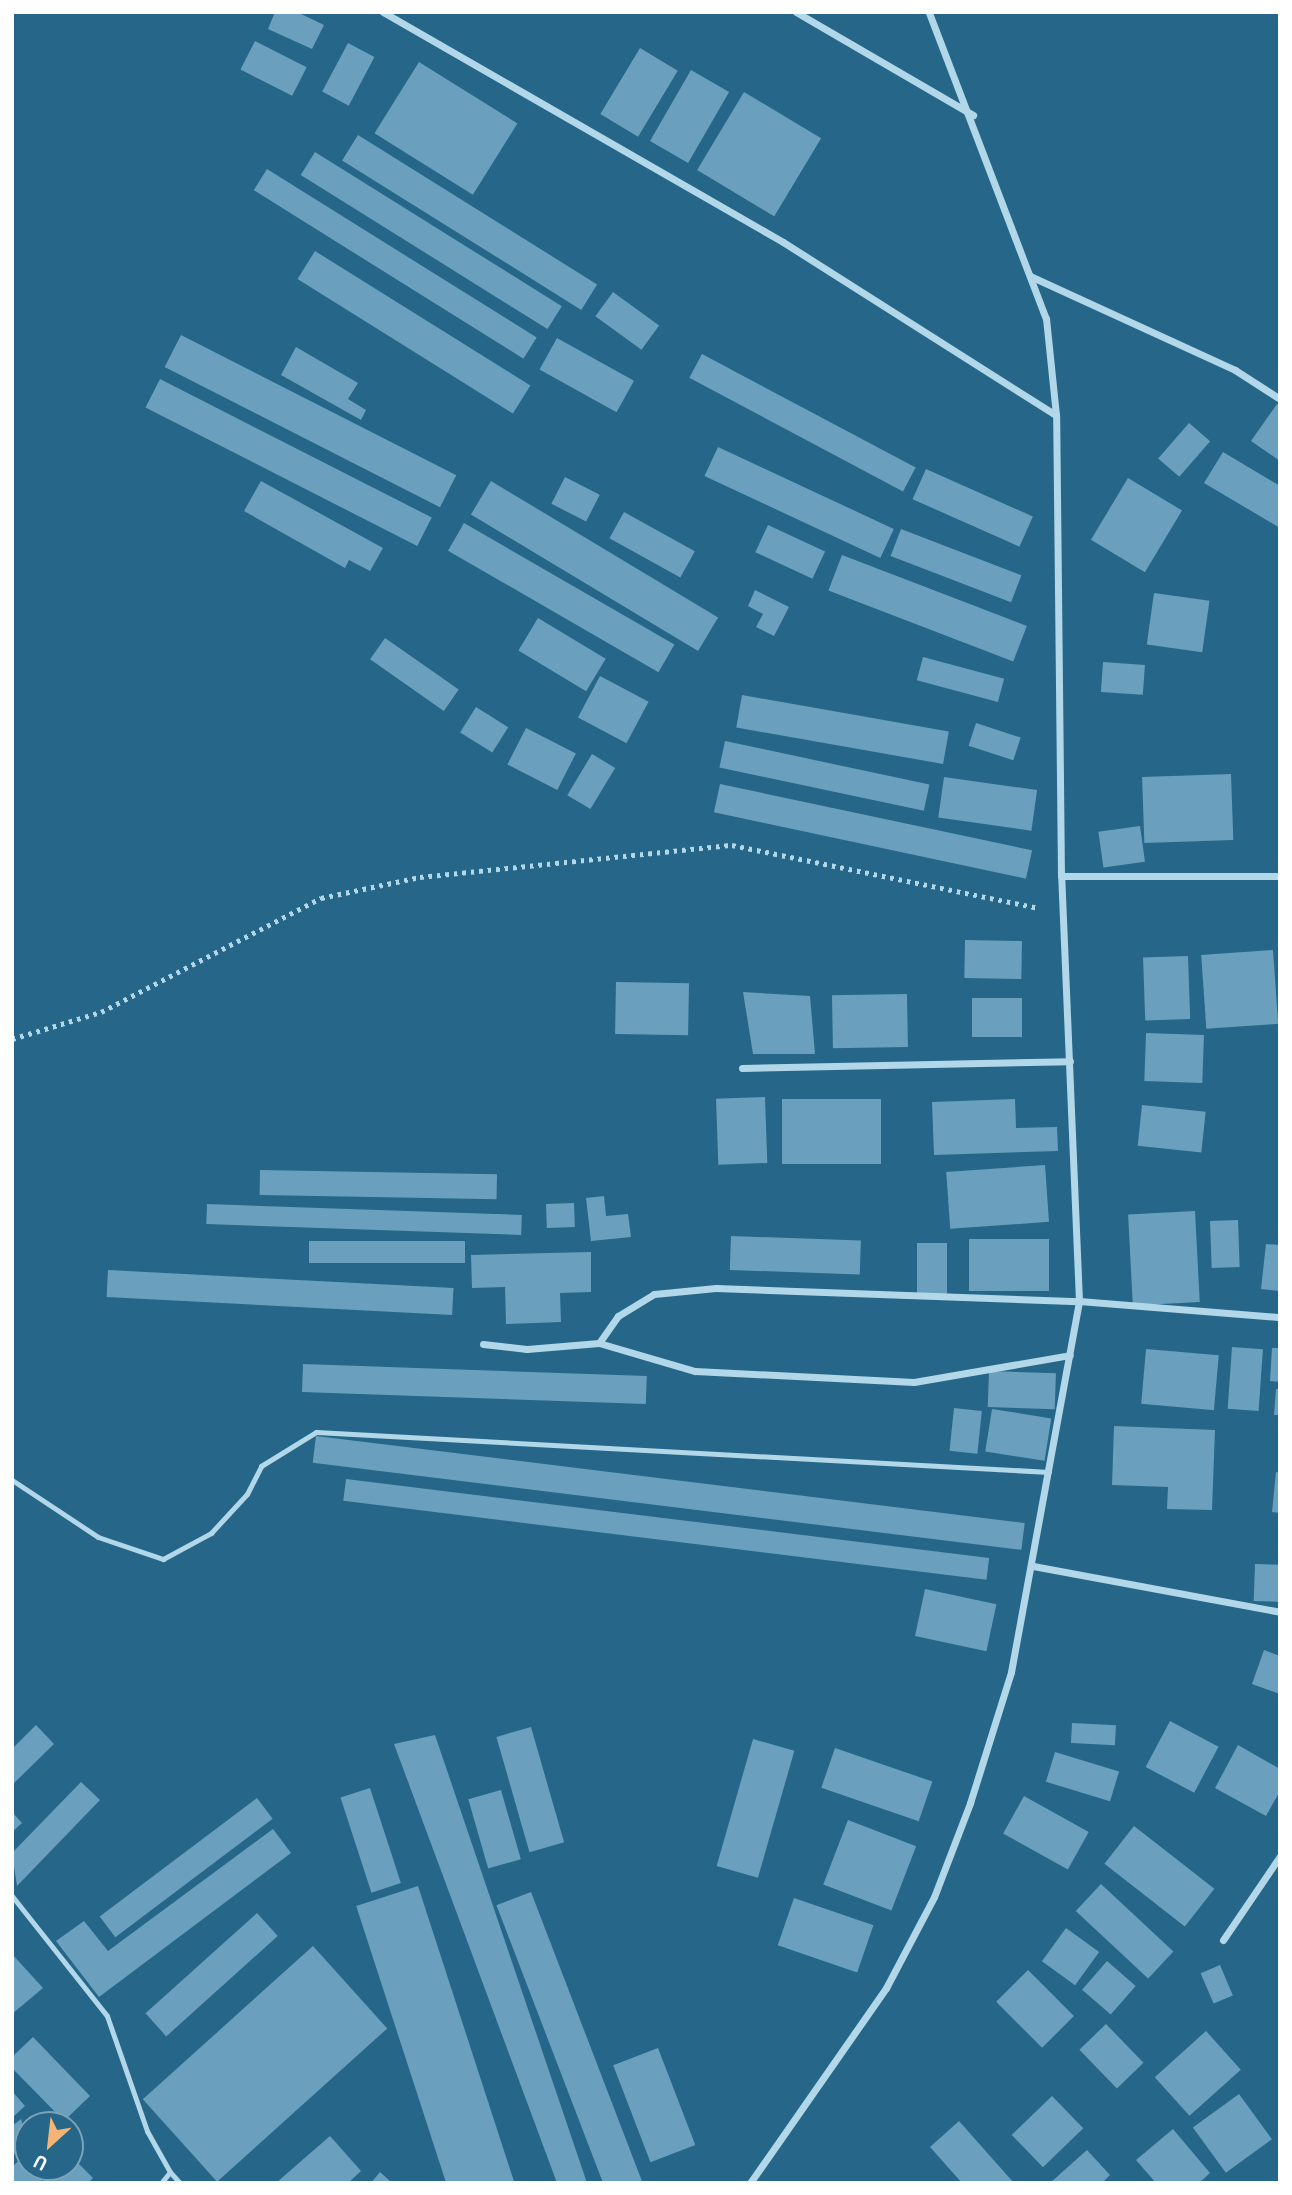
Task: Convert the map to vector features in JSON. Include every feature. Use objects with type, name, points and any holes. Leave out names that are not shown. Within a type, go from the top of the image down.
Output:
[{"type":"street","points":[[383,12],[783,243],[1056,415]]},
{"type":"street","points":[[796,12],[973,115]]},
{"type":"street","points":[[750,2183],[772,2142],[849,2047],[934,1897],[994,1735],[1033,1566],[1079,1301],[1061,876],[1056,415],[1046,319],[973,115],[929,12]]},
{"type":"street","points":[[1030,276],[1235,370],[1280,399]]},
{"type":"street","points":[[1061,876],[1280,876]]},
{"type":"street","points":[[742,1068],[1070,1062]]},
{"type":"street","points":[[599,1343],[618,1316],[654,1294],[716,1287],[1079,1301],[1280,1317]]},
{"type":"street","points":[[483,1344],[527,1349],[599,1343],[695,1371],[914,1382],[1070,1356]]},
{"type":"street","points":[[1033,1566],[1280,1612]]},
{"type":"street","points":[[1223,1940],[1280,1856]]},
{"type":"lane","points":[[12,1480],[98,1537],[163,1559],[211,1533],[247,1494],[261,1466],[316,1432],[1049,1472]]},
{"type":"lane","points":[[12,1896],[107,2016],[146,2131],[170,2172],[180,2183]]},
{"type":"lane","points":[[161,2183],[170,2172]]},
{"type":"path","points":[[12,1039],[101,1012],[321,898],[420,877],[732,845],[1063,913]]},
{"type":"building","points":[[275,12],[297,12],[324,25],[312,49],[268,29]]},
{"type":"building","points":[[255,41],[307,67],[292,96],[240,70]]},
{"type":"building","points":[[348,43],[374,57],[349,106],[322,92]]},
{"type":"building","points":[[640,48],[678,71],[638,137],[600,114]]},
{"type":"building","points":[[419,62],[517,123],[473,195],[374,133]]},
{"type":"building","points":[[691,70],[729,92],[688,163],[650,141]]},
{"type":"building","points":[[744,92],[821,138],[774,216],[697,170]]},
{"type":"building","points":[[358,135],[597,284],[581,310],[342,160]]},
{"type":"building","points":[[315,152],[562,306],[547,329],[301,175]]},
{"type":"building","points":[[267,169],[537,338],[523,359],[254,190]]},
{"type":"building","points":[[315,251],[530,386],[513,414],[298,279]]},
{"type":"building","points":[[613,292],[659,326],[641,350],[595,316]]},
{"type":"building","points":[[181,335],[456,475],[440,507],[165,367]]},
{"type":"building","points":[[557,338],[634,381],[617,412],[540,369]]},
{"type":"building","points":[[296,347],[358,383],[348,399],[366,410],[361,420],[281,375]]},
{"type":"building","points":[[702,354],[916,468],[903,491],[689,378]]},
{"type":"building","points":[[160,379],[432,517],[417,546],[145,408]]},
{"type":"building","points":[[1277,404],[1280,406],[1280,461],[1251,441]]},
{"type":"building","points":[[1189,423],[1210,441],[1179,477],[1158,458]]},
{"type":"building","points":[[718,447],[894,529],[880,558],[704,476]]},
{"type":"building","points":[[1223,452],[1280,486],[1280,528],[1204,483]]},
{"type":"building","points":[[926,469],[1033,517],[1019,547],[913,499]]},
{"type":"building","points":[[565,477],[600,495],[586,521],[551,504]]},
{"type":"building","points":[[1128,478],[1182,510],[1145,572],[1091,540]]},
{"type":"building","points":[[261,481],[383,548],[370,571],[349,560],[345,568],[244,511]]},
{"type":"building","points":[[491,481],[718,617],[698,651],[471,514]]},
{"type":"building","points":[[624,512],[695,551],[680,578],[609,538]]},
{"type":"building","points":[[464,523],[674,644],[658,672],[448,551]]},
{"type":"building","points":[[768,525],[825,552],[812,579],[755,552]]},
{"type":"building","points":[[901,529],[1021,575],[1011,602],[891,556]]},
{"type":"building","points":[[842,555],[1027,626],[1013,661],[828,590]]},
{"type":"building","points":[[755,590],[789,607],[774,636],[756,627],[763,614],[748,606]]},
{"type":"building","points":[[1154,593],[1209,601],[1202,652],[1147,644]]},
{"type":"building","points":[[538,618],[606,659],[586,691],[518,651]]},
{"type":"building","points":[[385,638],[459,690],[444,711],[370,659]]},
{"type":"building","points":[[923,657],[1004,679],[998,702],[917,680]]},
{"type":"building","points":[[1103,662],[1145,665],[1143,695],[1101,692]]},
{"type":"building","points":[[600,676],[649,702],[626,743],[578,717]]},
{"type":"building","points":[[742,695],[949,731],[943,764],[736,727]]},
{"type":"building","points":[[476,707],[508,727],[492,753],[460,732]]},
{"type":"building","points":[[976,723],[1021,738],[1013,760],[969,746]]},
{"type":"building","points":[[526,728],[576,753],[557,790],[507,765]]},
{"type":"building","points":[[725,741],[929,784],[924,811],[719,767]]},
{"type":"building","points":[[592,754],[615,768],[590,809],[567,795]]},
{"type":"building","points":[[1231,774],[1233,840],[1144,843],[1142,777]]},
{"type":"building","points":[[944,777],[1037,790],[1031,831],[938,818]]},
{"type":"building","points":[[720,784],[1032,850],[1026,879],[714,812]]},
{"type":"building","points":[[1140,826],[1145,862],[1103,867],[1098,832]]},
{"type":"building","points":[[965,940],[1022,941],[1021,979],[964,978]]},
{"type":"building","points":[[1273,950],[1278,1024],[1206,1029],[1201,955]]},
{"type":"building","points":[[1188,956],[1190,1019],[1145,1021],[1143,958]]},
{"type":"building","points":[[616,982],[689,983],[688,1035],[615,1034]]},
{"type":"building","points":[[743,992],[810,996],[815,1054],[753,1054]]},
{"type":"building","points":[[907,994],[908,1047],[833,1048],[832,995]]},
{"type":"building","points":[[972,998],[1022,998],[1022,1037],[972,1037]]},
{"type":"building","points":[[1146,1033],[1204,1035],[1202,1083],[1144,1081]]},
{"type":"building","points":[[765,1097],[767,1163],[718,1165],[716,1099]]},
{"type":"building","points":[[782,1099],[881,1099],[881,1164],[782,1164]]},
{"type":"building","points":[[1015,1099],[1016,1128],[1057,1127],[1058,1151],[934,1155],[932,1102]]},
{"type":"building","points":[[1142,1105],[1206,1112],[1201,1152],[1138,1146]]},
{"type":"building","points":[[1045,1165],[1049,1222],[950,1229],[946,1172]]},
{"type":"building","points":[[260,1170],[497,1174],[497,1199],[260,1195]]},
{"type":"building","points":[[604,1196],[606,1216],[628,1214],[631,1237],[591,1241],[586,1198]]},
{"type":"building","points":[[574,1203],[575,1227],[547,1228],[546,1204]]},
{"type":"building","points":[[207,1204],[522,1215],[521,1235],[206,1224]]},
{"type":"building","points":[[1195,1211],[1200,1302],[1133,1305],[1128,1215]]},
{"type":"building","points":[[1238,1220],[1240,1267],[1212,1268],[1210,1221]]},
{"type":"building","points":[[731,1236],[861,1241],[860,1275],[730,1270]]},
{"type":"building","points":[[969,1239],[1049,1239],[1049,1291],[969,1291]]},
{"type":"building","points":[[309,1241],[465,1241],[465,1263],[309,1263]]},
{"type":"building","points":[[917,1243],[947,1243],[947,1294],[917,1294]]},
{"type":"building","points":[[1266,1244],[1280,1245],[1280,1291],[1261,1289]]},
{"type":"building","points":[[591,1252],[591,1292],[560,1293],[561,1322],[506,1324],[505,1287],[472,1288],[471,1255]]},
{"type":"building","points":[[108,1270],[454,1288],[452,1315],[107,1297]]},
{"type":"building","points":[[1232,1347],[1263,1349],[1259,1411],[1228,1409]]},
{"type":"building","points":[[1272,1348],[1280,1348],[1280,1382],[1270,1381]]},
{"type":"building","points":[[1146,1349],[1219,1355],[1214,1410],[1141,1404]]},
{"type":"building","points":[[303,1364],[647,1376],[646,1404],[302,1392]]},
{"type":"building","points":[[989,1371],[1056,1373],[1055,1409],[988,1407]]},
{"type":"building","points":[[1276,1389],[1280,1389],[1280,1415],[1274,1415]]},
{"type":"building","points":[[954,1408],[982,1411],[977,1454],[950,1451]]},
{"type":"building","points":[[992,1409],[1051,1418],[1045,1461],[985,1451]]},
{"type":"building","points":[[1114,1426],[1215,1430],[1212,1510],[1167,1509],[1168,1487],[1112,1485]]},
{"type":"building","points":[[316,1436],[1025,1523],[1021,1550],[313,1463]]},
{"type":"building","points":[[1276,1472],[1280,1473],[1280,1513],[1272,1512]]},
{"type":"building","points":[[346,1479],[989,1558],[986,1580],[343,1501]]},
{"type":"building","points":[[1255,1564],[1280,1565],[1279,1602],[1254,1601]]},
{"type":"building","points":[[925,1589],[996,1604],[986,1651],[915,1636]]},
{"type":"building","points":[[1264,1650],[1280,1656],[1280,1694],[1252,1684]]},
{"type":"building","points":[[1170,1721],[1219,1747],[1194,1793],[1146,1767]]},
{"type":"building","points":[[1072,1723],[1116,1725],[1115,1745],[1071,1743]]},
{"type":"building","points":[[36,1725],[54,1744],[12,1785],[12,1749]]},
{"type":"building","points":[[531,1727],[564,1842],[529,1852],[496,1737]]},
{"type":"building","points":[[435,1735],[587,2183],[557,2183],[394,1744]]},
{"type":"building","points":[[753,1739],[794,1751],[758,1878],[717,1866]]},
{"type":"building","points":[[1238,1745],[1280,1769],[1280,1791],[1266,1816],[1215,1788]]},
{"type":"building","points":[[835,1748],[932,1782],[919,1821],[821,1788]]},
{"type":"building","points":[[1055,1752],[1119,1772],[1110,1801],[1046,1782]]},
{"type":"building","points":[[81,1782],[100,1800],[17,1886],[12,1853]]},
{"type":"building","points":[[370,1788],[401,1883],[371,1893],[341,1798]]},
{"type":"building","points":[[501,1790],[521,1859],[488,1869],[468,1799]]},
{"type":"building","points":[[1024,1796],[1089,1832],[1068,1869],[1003,1834]]},
{"type":"building","points":[[257,1798],[273,1819],[115,1937],[100,1917]]},
{"type":"building","points":[[12,1812],[22,1823],[12,1832]]},
{"type":"building","points":[[848,1820],[916,1846],[891,1911],[823,1884]]},
{"type":"building","points":[[1134,1826],[1214,1889],[1185,1927],[1104,1864]]},
{"type":"building","points":[[273,1829],[291,1853],[99,1997],[56,1941],[84,1921],[108,1951]]},
{"type":"building","points":[[1101,1884],[1173,1952],[1148,1979],[1076,1911]]},
{"type":"building","points":[[418,1886],[514,2183],[446,2183],[356,1906]]},
{"type":"building","points":[[531,1892],[643,2183],[603,2183],[496,1905]]},
{"type":"building","points":[[794,1898],[873,1925],[857,1973],[778,1945]]},
{"type":"building","points":[[257,1913],[278,1936],[166,2036],[146,2013]]},
{"type":"building","points":[[1066,1928],[1099,1952],[1075,1985],[1042,1961]]},
{"type":"building","points":[[313,1946],[387,2028],[217,2182],[143,2099]]},
{"type":"building","points":[[12,1954],[43,1988],[12,2014]]},
{"type":"building","points":[[1107,1961],[1136,1986],[1111,2015],[1082,1990]]},
{"type":"building","points":[[1220,1965],[1233,1995],[1214,2004],[1201,1973]]},
{"type":"building","points":[[1028,1970],[1074,2016],[1042,2048],[996,2002]]},
{"type":"building","points":[[1106,2024],[1144,2063],[1117,2089],[1079,2050]]},
{"type":"building","points":[[1206,2031],[1241,2070],[1190,2116],[1155,2077]]},
{"type":"building","points":[[33,2037],[90,2096],[74,2111],[54,2111],[12,2068],[12,2057]]},
{"type":"building","points":[[658,2048],[695,2145],[650,2162],[613,2065]]},
{"type":"building","points":[[12,2091],[25,2106],[20,2111],[14,2111],[12,2118]]},
{"type":"building","points":[[1239,2094],[1272,2139],[1226,2173],[1193,2128]]},
{"type":"building","points":[[1052,2096],[1083,2128],[1043,2167],[1012,2135]]},
{"type":"building","points":[[959,2121],[1014,2183],[962,2183],[930,2147]]},
{"type":"building","points":[[14,2124],[12,2156],[12,2126]]},
{"type":"building","points":[[1173,2129],[1210,2173],[1199,2183],[1156,2183],[1136,2160]]},
{"type":"building","points":[[330,2136],[361,2171],[348,2183],[276,2183]]},
{"type":"building","points":[[1087,2150],[1110,2175],[1102,2183],[1050,2183]]},
{"type":"building","points":[[14,2165],[14,2181],[41,2181],[12,2183]]},
{"type":"building","points":[[84,2169],[93,2178],[88,2183],[50,2183],[84,2181]]},
{"type":"building","points":[[380,2172],[392,2183],[371,2183]]}]
